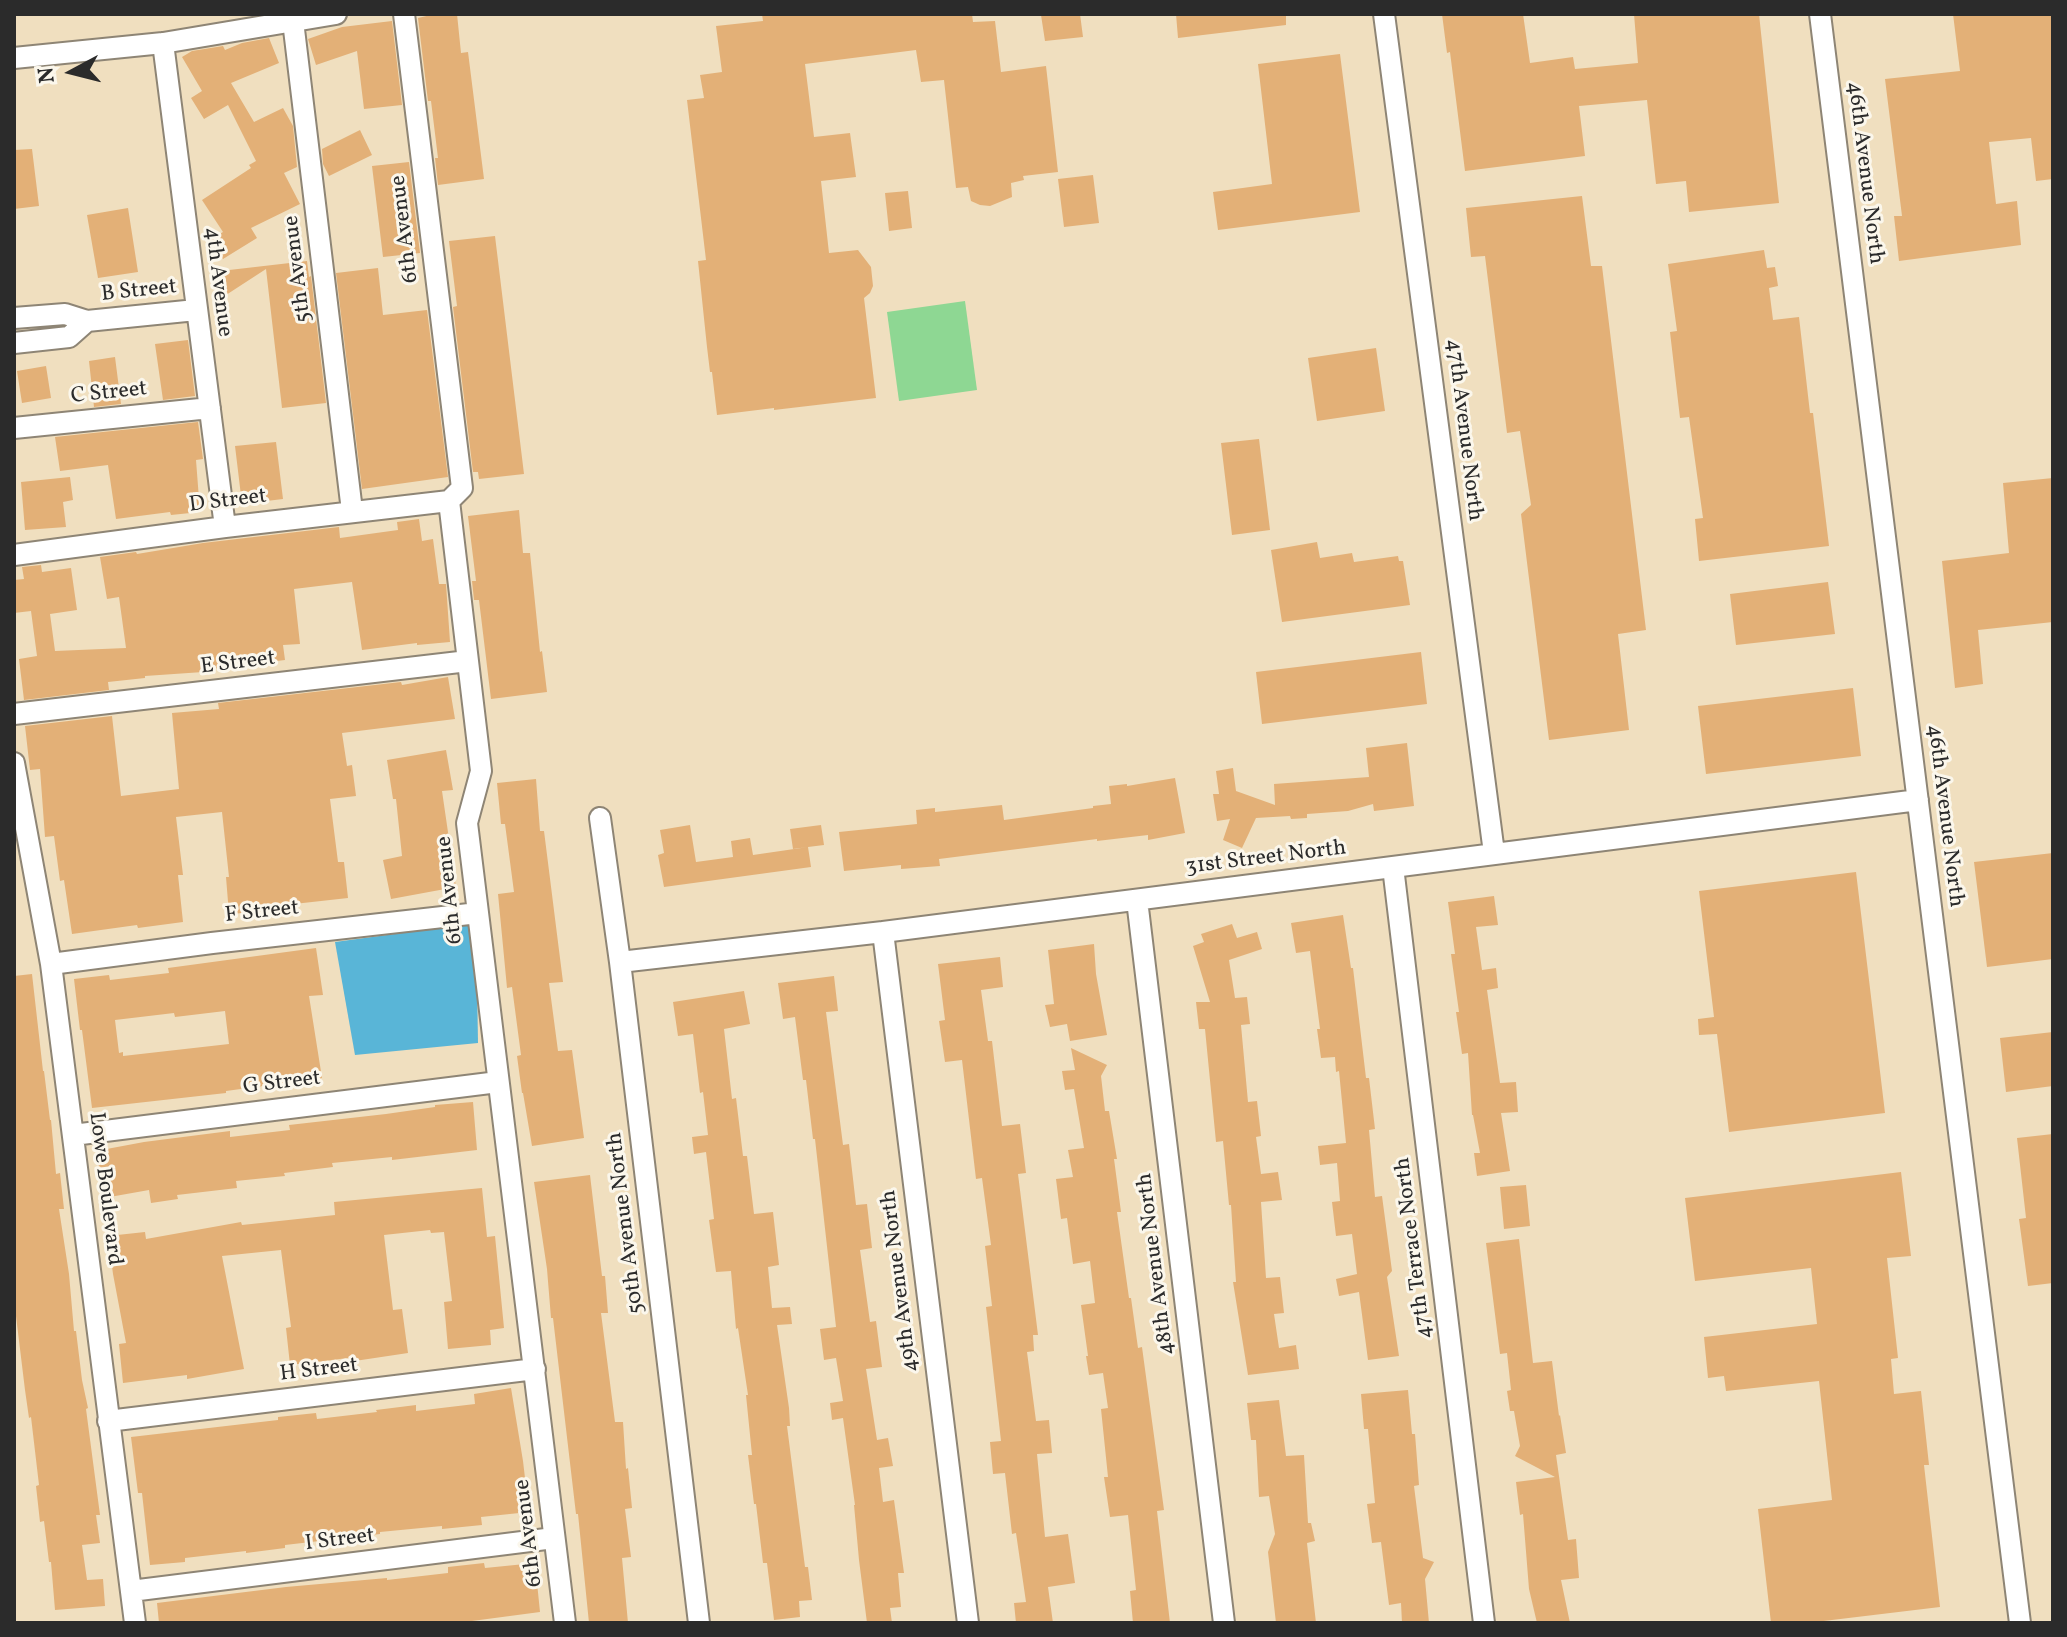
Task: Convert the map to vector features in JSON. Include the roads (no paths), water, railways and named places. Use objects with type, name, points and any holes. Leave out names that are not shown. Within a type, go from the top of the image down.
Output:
[{"type":"street","points":[[14,58],[163,43],[336,14]]},
{"type":"street","name":"6th Avenue","points":[[404,14],[462,488],[449,501],[481,771],[467,823],[565,1623]]},
{"type":"street","name":"47th Avenue North","points":[[1384,14],[1494,853]]},
{"type":"street","name":"46th Avenue North","points":[[1820,14],[2020,1623]]},
{"type":"street","name":"5th Avenue","points":[[293,21],[352,511]]},
{"type":"street","name":"4th Avenue","points":[[163,43],[225,527]]},
{"type":"street","name":"B Street","points":[[14,318],[65,314],[87,321],[196,310]]},
{"type":"street","name":"B Street","points":[[14,343],[69,337],[87,321]]},
{"type":"street","name":"C Street","points":[[14,428],[210,408]]},
{"type":"street","name":"D Street","points":[[14,555],[449,501]]},
{"type":"street","name":"E Street","points":[[14,714],[468,661]]},
{"type":"street","name":"Lowe Boulevard","points":[[14,763],[51,964],[135,1623]]},
{"type":"street","name":"31st Street North","points":[[620,962],[883,932],[1918,800]]},
{"type":"street","name":"50th Avenue North","points":[[600,818],[699,1623]]},
{"type":"street","name":"47th Terrace North","points":[[1393,867],[1484,1623]]},
{"type":"street","name":"48th Avenue North","points":[[1137,900],[1224,1623]]},
{"type":"street","name":"F Street","points":[[51,964],[478,913]]},
{"type":"street","name":"49th Avenue North","points":[[883,932],[968,1623]]},
{"type":"street","name":"G Street","points":[[73,1135],[498,1082]]},
{"type":"street","name":"H Street","points":[[108,1421],[535,1369]]},
{"type":"street","name":"I Street","points":[[131,1591],[554,1538]]},
{"type":"water","points":[[476,923],[478,1043],[355,1055],[335,942]]}]
